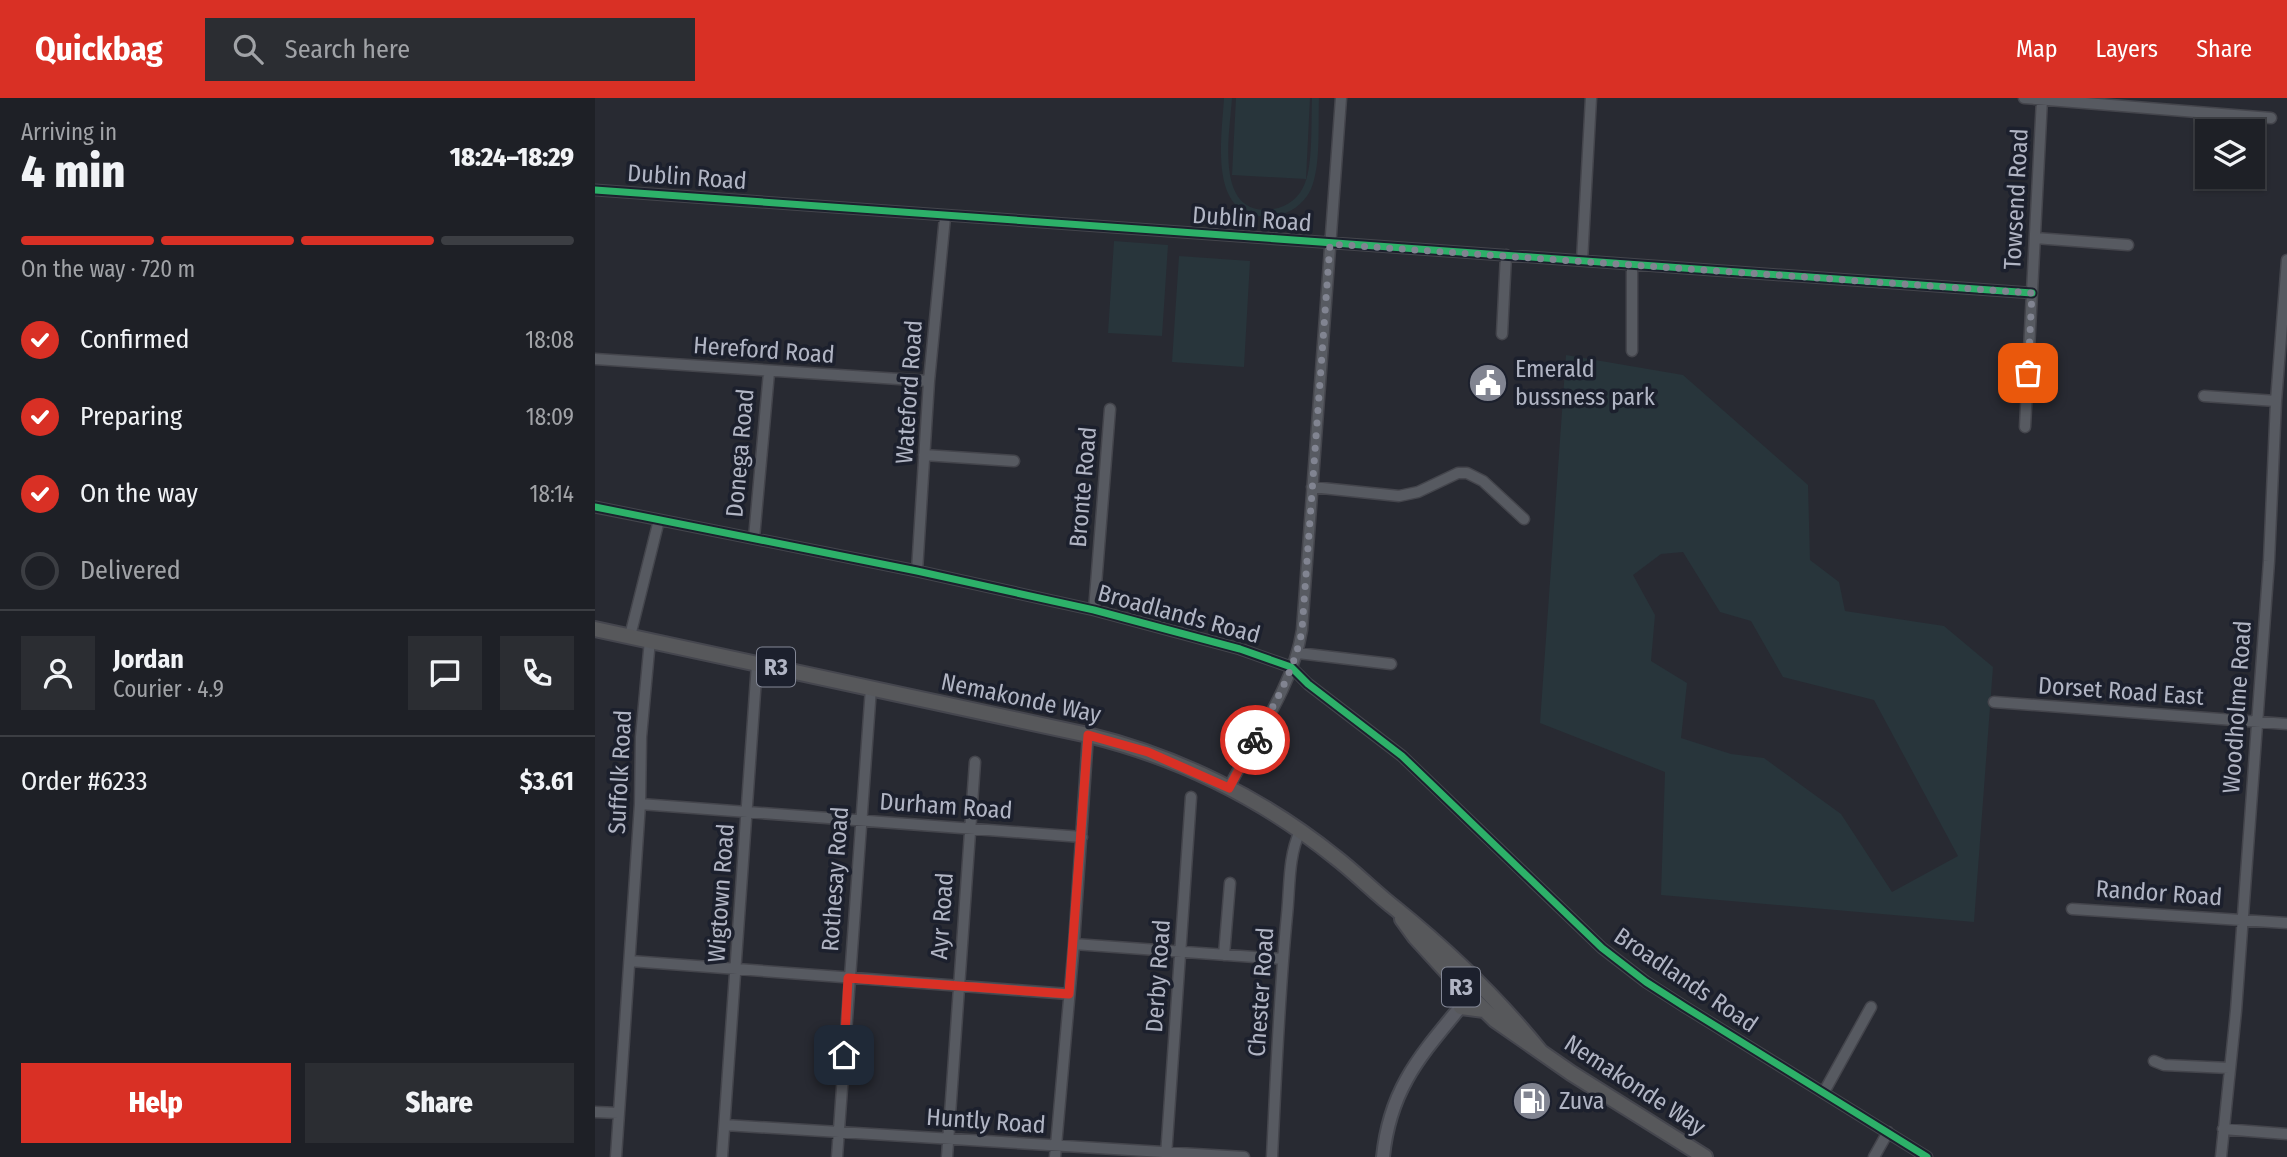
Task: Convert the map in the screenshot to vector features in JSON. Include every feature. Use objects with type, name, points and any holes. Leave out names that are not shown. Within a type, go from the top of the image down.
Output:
[{"type":"highway","name":"Nemakonde Way","points":[[595,629],[1088,735],[1148,752],[1229,788],[1300,831],[1428,933],[1470,996],[1541,1051]]},
{"type":"highway","name":"Nemakonde Way","points":[[1396,909],[1415,937],[1484,1010],[1519,1038],[1705,1157]]},
{"type":"main road","points":[[1383,1157],[1390,1115],[1405,1079],[1423,1052],[1470,996]]},
{"type":"street","points":[[1229,788],[1284,686],[1298,653],[1302,630],[1342,98]]},
{"type":"street","points":[[1582,261],[1591,98]]},
{"type":"street","points":[[2024,98],[2271,118]]},
{"type":"street","name":"Towsend Road","points":[[2025,427],[2042,99]]},
{"type":"street","name":"Dublin Road","points":[[595,190],[2032,293]]},
{"type":"street","name":"Wateford Road","points":[[917,571],[929,381],[945,216]]},
{"type":"street","points":[[2035,239],[2128,246]]},
{"type":"street","points":[[1502,334],[1506,255]]},
{"type":"street","name":"Woodholme Road","points":[[2221,1157],[2243,919],[2287,260]]},
{"type":"street","points":[[1632,265],[1632,351]]},
{"type":"street","name":"Hereford Road","points":[[595,359],[929,381]]},
{"type":"street","name":"Donega Road","points":[[754,538],[769,372]]},
{"type":"street","points":[[2204,396],[2276,401]]},
{"type":"street","name":"Bronte Road","points":[[1094,610],[1110,409]]},
{"type":"street","points":[[924,455],[1014,461]]},
{"type":"street","points":[[1312,487],[1399,496],[1418,492],[1458,472],[1467,473],[1483,481],[1524,519]]},
{"type":"street","name":"Broadlands Road","points":[[595,507],[917,571],[1094,610],[1240,649],[1291,667],[1308,684],[1402,756],[1602,948],[1675,1001],[1927,1157]]},
{"type":"street","points":[[630,636],[659,520]]},
{"type":"street","name":"Suffolk Road","points":[[616,1157],[640,804],[641,737],[650,640]]},
{"type":"street","points":[[1298,653],[1391,664]]},
{"type":"street","name":"Wigtown Road","points":[[722,1157],[757,664]]},
{"type":"street","name":"Rothesay Road","points":[[837,1157],[859,821],[871,688]]},
{"type":"street","name":"Dorset Road East","points":[[1994,702],[2287,724]]},
{"type":"street","points":[[1055,1152],[1074,944],[1088,735]]},
{"type":"street","name":"Ayr Road","points":[[947,1157],[975,762]]},
{"type":"street","name":"Derby Road","points":[[1166,1155],[1191,797]]},
{"type":"street","name":"Durham Road","points":[[640,804],[1082,837]]},
{"type":"street","name":"Chester Road","points":[[1272,1157],[1290,856],[1300,831]]},
{"type":"street","points":[[1224,955],[1230,883]]},
{"type":"street","name":"Randor Road","points":[[2072,909],[2287,923]]},
{"type":"street","points":[[1074,944],[1283,959]]},
{"type":"street","points":[[630,961],[1069,994]]},
{"type":"street","points":[[1824,1092],[1871,1007]]},
{"type":"street","points":[[2154,1061],[2164,1065],[2229,1068]]},
{"type":"street","points":[[595,1112],[618,1113]]},
{"type":"street","name":"Huntly Road","points":[[725,1125],[948,1140],[1055,1152],[1244,1157]]},
{"type":"street","points":[[2223,1129],[2287,1134]]},
{"type":"street","points":[[1874,1157],[1888,1132]]},
{"type":"shaded area","points":[[1224,98],[1232,98],[1228,150],[1233,187],[1241,200],[1254,208],[1273,209],[1293,200],[1305,183],[1310,154],[1312,98],[1319,98],[1318,157],[1314,180],[1305,199],[1291,211],[1274,216],[1252,215],[1237,207],[1228,193],[1221,155]]},
{"type":"shaded area","points":[[1236,98],[1310,98],[1306,179],[1232,175]]},
{"type":"shaded area","points":[[1114,241],[1168,245],[1162,336],[1108,333]]},
{"type":"shaded area","points":[[1179,256],[1250,261],[1244,367],[1172,362]]},
{"type":"shaded area","points":[[1566,355],[1683,375],[1808,485],[1810,560],[1839,582],[1845,611],[1944,626],[1993,667],[1974,922],[1661,895],[1665,772],[1540,723]],"holes":[[[1683,552],[1720,612],[1751,621],[1783,677],[1874,700],[1958,856],[1892,892],[1841,814],[1764,758],[1731,754],[1681,738],[1687,683],[1651,661],[1655,615],[1633,575],[1661,554]]]},
{"type":"cycle path","points":[[595,190],[2032,293]]},
{"type":"cycle path","points":[[595,507],[917,571],[1094,610],[1240,649],[1291,667],[1308,684],[1402,756],[1602,948],[1646,982],[1927,1157]]},
{"type":"way so far","points":[[1255,740],[1284,686],[1298,653],[1302,630],[1330,244],[2032,293],[2028,373]]},
{"type":"place","name":"Emerald bussness park","points":[[1488,383]]},
{"type":"place","name":"Zuva","points":[[1532,1101]]},
{"type":"route","points":[[844,1055],[848,978],[1069,994],[1088,735],[1148,752],[1229,788],[1255,740]]}]
